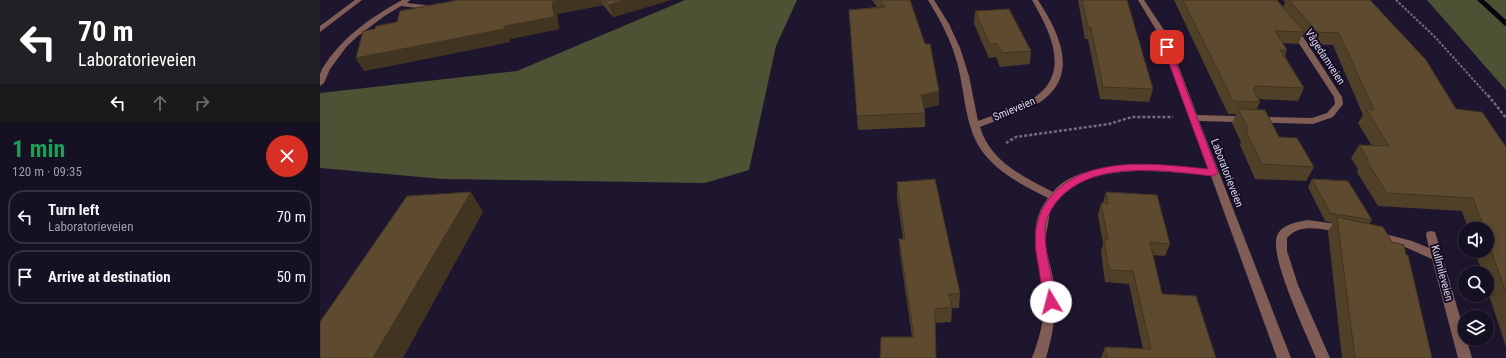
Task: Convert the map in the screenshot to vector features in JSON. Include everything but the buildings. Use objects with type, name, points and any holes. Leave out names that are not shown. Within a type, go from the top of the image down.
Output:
[{"type":"street","points":[[320,30],[359,0]]},
{"type":"street","points":[[320,83],[322,71],[348,40],[370,22],[407,0]]},
{"type":"street","points":[[931,0],[953,38],[962,66],[976,125],[986,148],[1002,165],[1018,177],[1032,186],[1055,196]]},
{"type":"street","name":"Smieveien","points":[[976,125],[1032,102],[1048,91],[1057,76],[1060,62],[1057,46],[1044,15],[1035,0]]},
{"type":"street","name":"Laboratorieveien","points":[[1142,0],[1162,33],[1213,173],[1284,358]]},
{"type":"street","points":[[399,4],[440,8]]},
{"type":"street","name":"Vågedamveien","points":[[1193,118],[1303,122],[1323,119],[1336,110],[1339,104],[1338,97],[1306,46],[1287,21]]},
{"type":"street","points":[[1039,358],[1048,324],[1051,302],[1041,251],[1040,225],[1044,213],[1055,196],[1071,183],[1085,176],[1112,169],[1161,168],[1213,173]]},
{"type":"street","points":[[1323,358],[1292,285],[1281,251],[1282,237],[1288,230],[1295,226],[1308,224],[1356,232]]},
{"type":"street","points":[[1370,234],[1408,244],[1437,256]]},
{"type":"street","name":"Kullmileveien","points":[[1432,235],[1465,358]]},
{"type":"path","points":[[1396,0],[1418,19],[1440,42],[1477,82],[1506,118]]},
{"type":"path","points":[[986,148],[1005,144],[1016,137],[1109,124],[1119,118],[1145,116],[1193,118]]},
{"type":"green space","points":[[685,0],[797,0],[776,46],[749,170],[705,183],[443,179],[320,168],[320,93],[517,71]]},
{"type":"green space","points":[[1427,0],[1506,0],[1506,90]]},
{"type":"waterway","points":[[1480,0],[1506,24]]},
{"type":"route","points":[[1051,302],[1048,280],[1041,251],[1040,225],[1048,205],[1063,189],[1085,176],[1112,169],[1161,168],[1213,173],[1167,47]]}]
